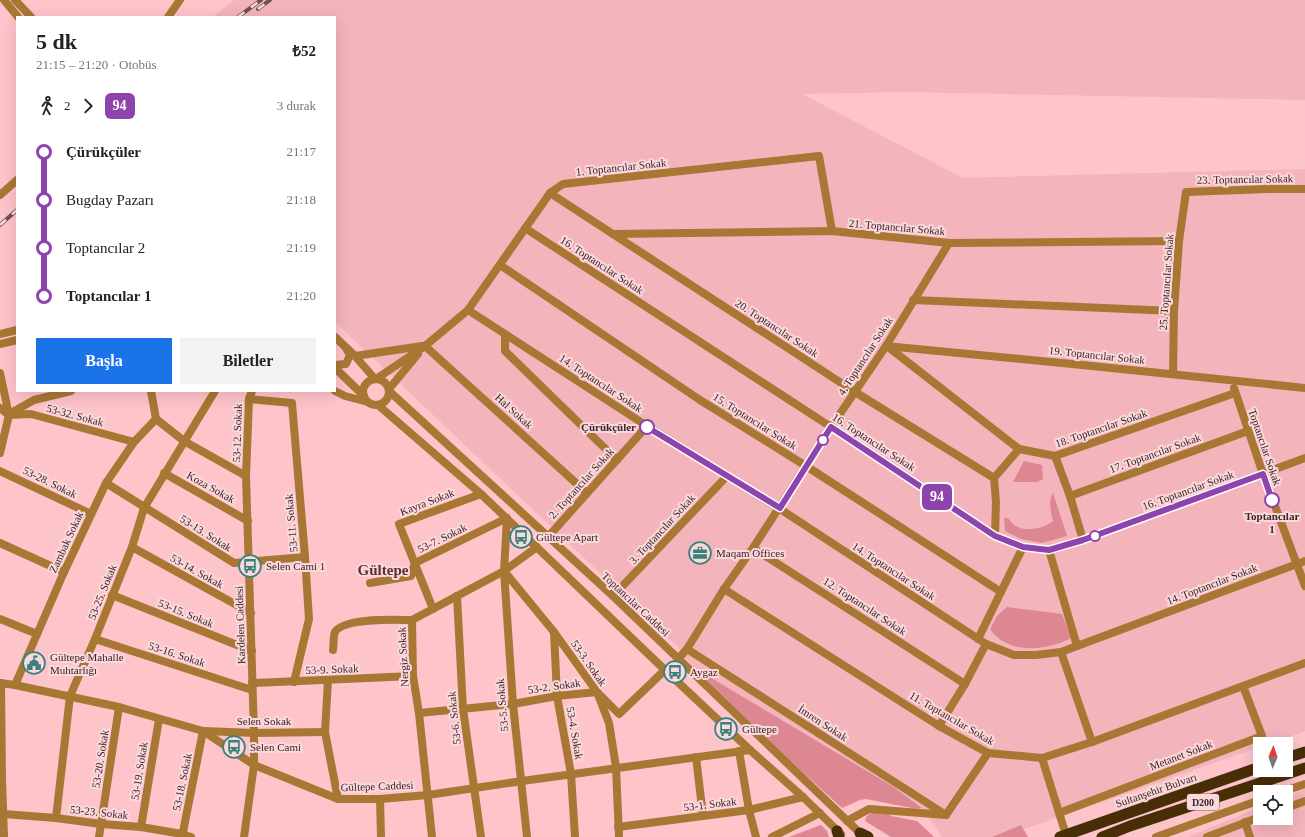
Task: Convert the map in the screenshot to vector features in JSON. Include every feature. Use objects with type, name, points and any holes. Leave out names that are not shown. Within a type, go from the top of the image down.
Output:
[{"type":"highway","points":[[1293,756],[1305,752]]},
{"type":"highway","name":"D200","points":[[1102,837],[1130,826],[1305,768]]},
{"type":"highway","name":"Sultanşehir Bulvarı","points":[[1063,836],[1253,770]]},
{"type":"street","points":[[4,0],[17,16]]},
{"type":"street","points":[[15,0],[29,16]]},
{"type":"street","points":[[169,16],[180,0]]},
{"type":"street","name":"1. Toptancılar Sokak","points":[[376,379],[425,346],[468,310],[550,193],[563,184],[819,156],[832,232]]},
{"type":"street","points":[[0,195],[16,181]]},
{"type":"street","name":"23. Toptancılar Sokak","points":[[1186,192],[1305,189]]},
{"type":"street","name":"25. Toptancılar Sokak","points":[[1173,374],[1174,311],[1179,241],[1186,192]]},
{"type":"street","name":"20. Toptancılar Sokak","points":[[550,193],[855,392],[994,478]]},
{"type":"street","name":"16. Toptancılar Sokak","points":[[525,228],[831,427],[995,536],[1023,547],[1049,550],[1083,540],[1305,458]]},
{"type":"street","name":"21. Toptancılar Sokak","points":[[613,234],[832,232],[949,243],[1179,241]]},
{"type":"street","name":"4. Toptancılar Sokak","points":[[678,659],[687,649],[724,589],[780,508],[831,427],[886,346],[949,243]]},
{"type":"street","name":"15. Toptancılar Sokak","points":[[500,265],[700,400],[806,466],[1001,592]]},
{"type":"street","points":[[913,300],[1174,311]]},
{"type":"street","name":"14. Toptancılar Sokak","points":[[468,310],[647,426],[780,508],[978,639],[986,644],[1014,655],[1036,655],[1061,652],[1305,561]]},
{"type":"street","points":[[0,334],[16,330]]},
{"type":"street","points":[[505,335],[505,352],[617,460]]},
{"type":"street","points":[[336,338],[376,379]]},
{"type":"street","points":[[0,344],[16,340]]},
{"type":"street","points":[[355,356],[425,346]]},
{"type":"street","name":"1. Toptancılar Sokak","points":[[389,390],[425,346]]},
{"type":"street","name":"Hal Sokak","points":[[425,346],[588,492]]},
{"type":"street","name":"19. Toptancılar Sokak","points":[[886,346],[1305,388]]},
{"type":"street","name":"18. Toptancılar Sokak","points":[[886,346],[1019,449],[1055,456],[1235,392]]},
{"type":"street","points":[[336,365],[346,364],[350,355],[346,348]]},
{"type":"street","points":[[336,369],[366,399],[372,404],[378,405],[507,518],[665,670],[820,813],[840,835]]},
{"type":"street","points":[[0,373],[9,415],[0,453]]},
{"type":"street","points":[[366,399],[363,392],[366,385],[371,380],[376,379],[384,381],[389,390],[387,400],[378,405]]},
{"type":"street","name":"Toptancılar Sokak","points":[[1231,381],[1263,474],[1305,586]]},
{"type":"street","name":"Toptancılar Caddesi","points":[[389,390],[613,596],[864,836]]},
{"type":"street","points":[[9,415],[34,400],[67,392]]},
{"type":"street","points":[[151,392],[156,419],[184,441],[246,476]]},
{"type":"street","name":"53-25. Sokak","points":[[56,818],[70,696],[132,547],[144,508],[214,392]]},
{"type":"street","points":[[336,392],[345,396],[366,399]]},
{"type":"street","name":"53-12. Sokak","points":[[246,476],[251,395]]},
{"type":"street","name":"53-11. Sokak","points":[[251,395],[292,403],[309,619],[294,682]]},
{"type":"street","points":[[0,408],[9,415]]},
{"type":"street","name":"53-32. Sokak","points":[[9,415],[31,414],[134,442]]},
{"type":"street","name":"Zambak Sokak","points":[[15,685],[64,572],[106,483],[134,442],[156,419]]},
{"type":"street","name":"2. Toptancılar Sokak","points":[[548,537],[647,426]]},
{"type":"street","name":"17. Toptancılar Sokak","points":[[1070,496],[1248,431]]},
{"type":"street","points":[[995,536],[996,502],[994,478],[1019,449]]},
{"type":"street","points":[[1055,456],[1070,496],[1083,540]]},
{"type":"street","name":"53-28. Sokak","points":[[0,471],[91,514]]},
{"type":"street","name":"Koza Sokak","points":[[164,473],[248,521]]},
{"type":"street","name":"Kardelen Caddesi","points":[[244,837],[254,765],[251,613],[246,476]]},
{"type":"street","name":"3. Toptancılar Sokak","points":[[613,596],[727,476]]},
{"type":"street","name":"53-13. Sokak","points":[[106,483],[234,563],[305,557]]},
{"type":"street","name":"Kayra Sokak","points":[[433,609],[399,524],[481,494]]},
{"type":"street","points":[[504,571],[507,518]]},
{"type":"street","name":"53-7. Sokak","points":[[370,583],[411,576],[415,563],[507,518]]},
{"type":"street","points":[[0,543],[64,572]]},
{"type":"street","name":"53-14. Sokak","points":[[132,547],[251,613]]},
{"type":"street","name":"Nergiz Sokak","points":[[432,837],[419,713],[413,676],[412,620],[504,571],[537,547]]},
{"type":"street","points":[[978,639],[1023,547]]},
{"type":"street","name":"12. Toptancılar Sokak","points":[[753,548],[965,684]]},
{"type":"street","points":[[1049,550],[1077,646]]},
{"type":"street","name":"53-3. Sokak","points":[[504,571],[554,632],[597,692],[609,722],[616,767],[619,837]]},
{"type":"street","name":"53-5. Sokak","points":[[504,571],[513,704],[527,837]]},
{"type":"street","name":"11. Toptancılar Sokak","points":[[724,589],[939,726],[988,754],[1042,758],[1092,742],[1305,663]]},
{"type":"street","name":"53-15. Sokak","points":[[112,595],[252,651]]},
{"type":"street","name":"53-6. Sokak","points":[[457,596],[463,709],[481,837]]},
{"type":"street","points":[[0,619],[37,634]]},
{"type":"street","points":[[333,650],[335,632],[339,628],[346,625],[356,622],[375,620],[412,620]]},
{"type":"street","name":"53-4. Sokak","points":[[554,632],[557,696],[571,774],[575,837]]},
{"type":"street","name":"53-16. Sokak","points":[[95,639],[252,687]]},
{"type":"street","points":[[939,726],[965,684],[986,644]]},
{"type":"street","name":"İmren Sokak","points":[[687,649],[946,815]]},
{"type":"street","points":[[1061,652],[1092,742]]},
{"type":"street","name":"53-2. Sokak","points":[[419,713],[513,704],[557,696],[597,692],[619,714],[665,670]]},
{"type":"street","name":"53-9. Sokak","points":[[252,687],[294,682],[413,676]]},
{"type":"street","points":[[328,680],[326,732],[338,800]]},
{"type":"street","points":[[1,683],[1,779],[4,837]]},
{"type":"street","name":"Gültepe Caddesi","points":[[1,683],[119,707],[203,731],[254,765],[338,800],[380,799],[428,795],[474,789],[522,780],[750,750]]},
{"type":"street","name":"Metanet Sokak","points":[[1059,813],[1262,736],[1243,686]]},
{"type":"street","name":"53-20. Sokak","points":[[99,837],[119,707]]},
{"type":"street","name":"53-19. Sokak","points":[[141,827],[159,718]]},
{"type":"street","name":"Selen Sokak","points":[[203,731],[254,734],[326,732]]},
{"type":"street","name":"53-18. Sokak","points":[[182,835],[203,731]]},
{"type":"street","points":[[739,751],[749,810],[756,837]]},
{"type":"street","points":[[847,821],[869,809],[946,815],[988,754]]},
{"type":"street","points":[[696,757],[703,816]]},
{"type":"street","points":[[1042,758],[1059,813],[1063,836]]},
{"type":"street","points":[[1293,788],[1305,784]]},
{"type":"street","name":"53-1. Sokak","points":[[618,827],[749,810],[803,797]]},
{"type":"street","points":[[380,799],[381,837]]},
{"type":"street","points":[[1293,805],[1305,801]]},
{"type":"street","points":[[1156,837],[1253,802]]},
{"type":"street","points":[[772,837],[820,813]]},
{"type":"street","name":"53-23. Sokak","points":[[4,814],[141,827],[191,837]]},
{"type":"street","points":[[1208,837],[1253,819]]},
{"type":"street","points":[[1245,822],[1250,837]]},
{"type":"shaded area","points":[[234,0],[1305,0],[1305,100],[904,92],[802,94],[963,178],[1305,169],[1305,731],[1288,737],[1253,737],[1253,749],[1002,837],[942,837],[922,808],[693,667],[677,646],[336,323],[336,16],[214,16]]},
{"type":"shaded area","points":[[1024,461],[1042,465],[1043,479],[1037,482],[1013,482]]},
{"type":"shaded area","points":[[1053,493],[1067,536],[1042,543],[1021,539],[1005,531],[1004,518],[1008,518],[1013,524],[1026,529],[1041,527],[1053,521],[1050,503]]},
{"type":"shaded area","points":[[1007,607],[1062,614],[1071,638],[1050,646],[1039,648],[1017,647],[1007,643],[990,629],[997,616]]},
{"type":"shaded area","points":[[693,667],[892,786],[922,808],[917,809],[866,799],[842,808],[788,759]]},
{"type":"shaded area","points":[[1305,789],[1305,837],[1188,837],[1253,810],[1253,825],[1293,825],[1293,794]]},
{"type":"shaded area","points":[[877,812],[888,812],[891,816],[917,821],[934,837],[891,837],[865,821],[868,815]]},
{"type":"shaded area","points":[[821,825],[827,831],[829,837],[789,837]]},
{"type":"shaded area","points":[[1021,825],[1028,837],[992,837]]},
{"type":"railway","points":[[239,16],[261,0]]},
{"type":"railway","points":[[258,9],[270,0]]},
{"type":"railway","points":[[0,225],[16,211]]},
{"type":"bus line","name":"94","points":[[647,427],[780,508],[831,427],[995,536],[1023,547],[1049,550],[1083,540],[1263,474],[1272,500]]},
{"type":"place","name":"Çürükçüler","points":[[647,427]]},
{"type":"place","name":"Toptancılar 1","points":[[1272,500]]},
{"type":"place","name":"Gültepe Apart","points":[[521,537]]},
{"type":"place","name":"Maqam Offices","points":[[700,553]]},
{"type":"place","name":"Selen Cami 1","points":[[250,566]]},
{"type":"place","name":"Gültepe Mahalle Muhtarlığı","points":[[34,663]]},
{"type":"place","name":"Aygaz","points":[[675,672]]},
{"type":"place","name":"Gültepe","points":[[726,729]]},
{"type":"place","name":"Selen Cami","points":[[234,747]]},
{"type":"district","name":"Gültepe","points":[[383,570]]}]
